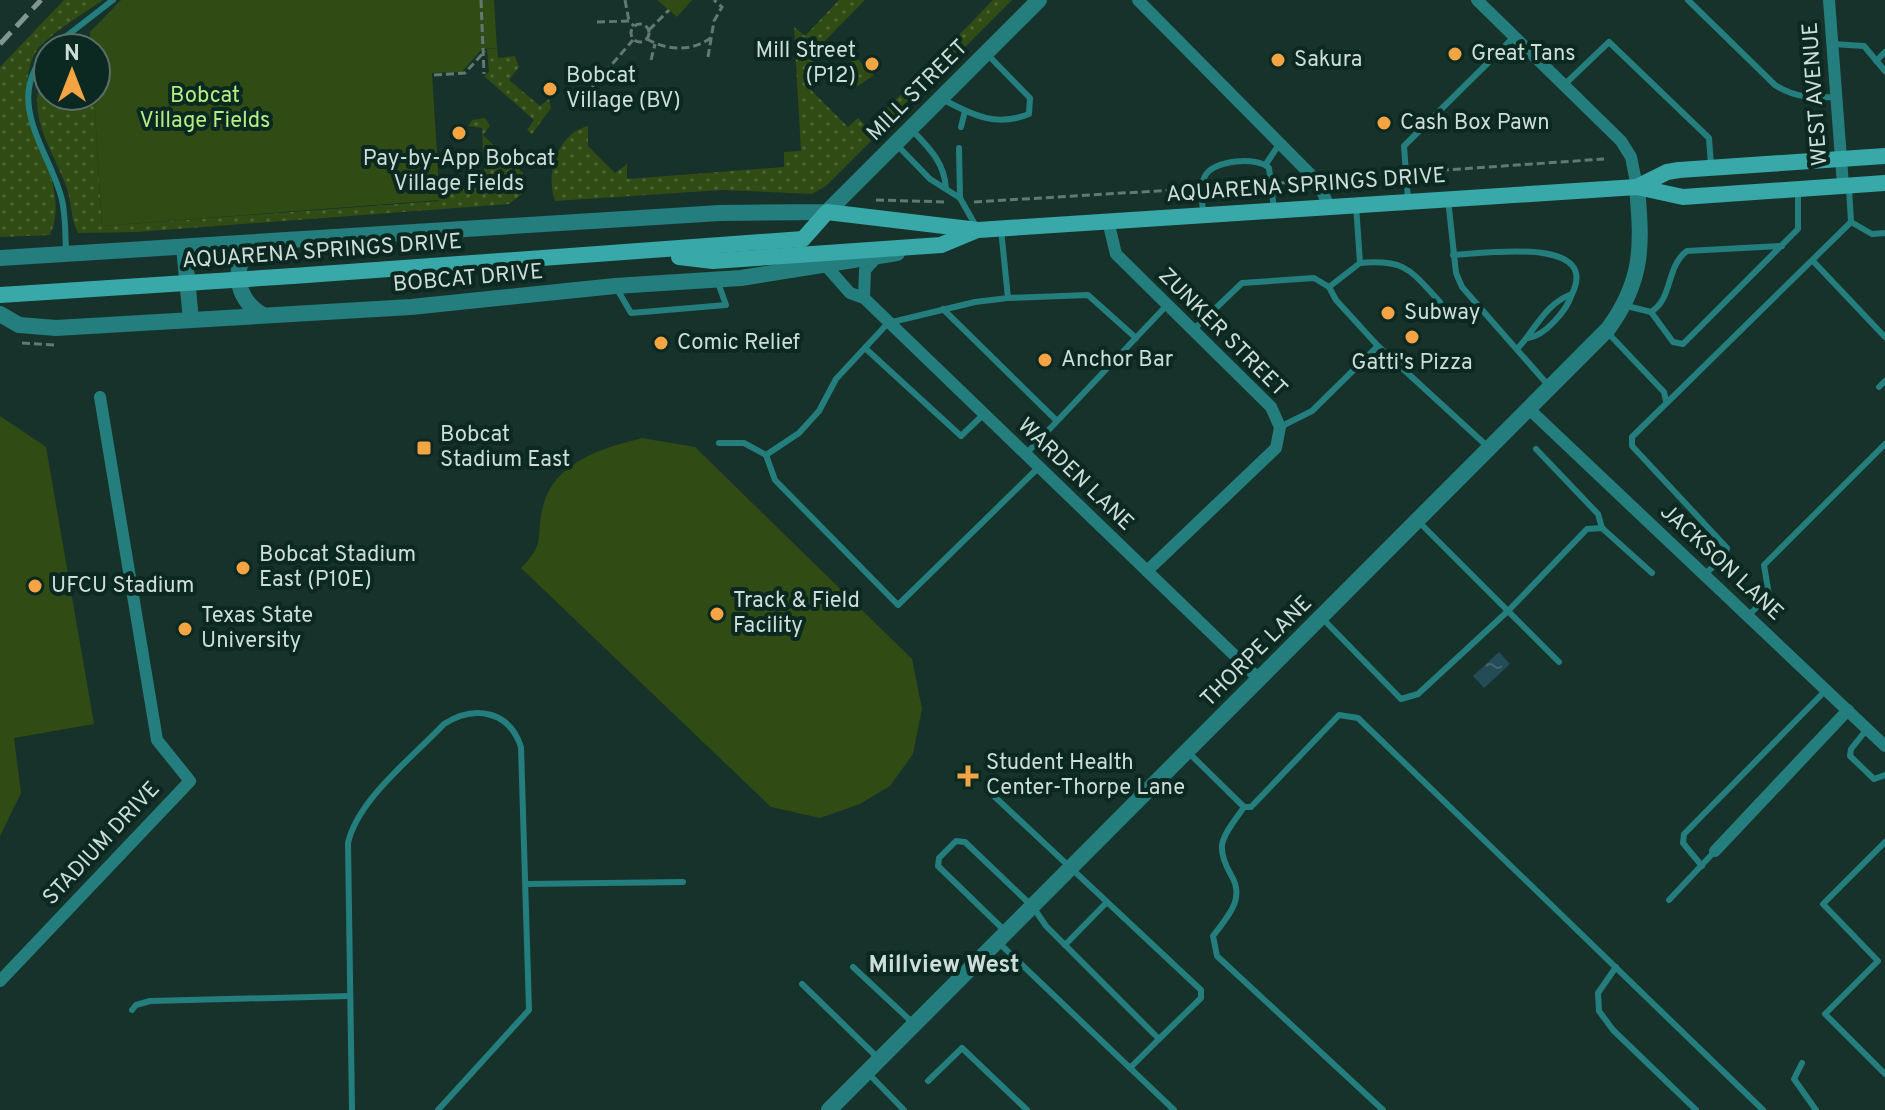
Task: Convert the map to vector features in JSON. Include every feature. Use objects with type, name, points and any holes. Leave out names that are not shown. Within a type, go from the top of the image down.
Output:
[{"type":"main road","name":"AQUARENA SPRINGS DRIVE","points":[[1637,187],[1667,172],[1885,156]]},
{"type":"main road","name":"AQUARENA SPRINGS DRIVE","points":[[0,295],[803,239],[827,212],[978,230],[1637,187],[1683,197],[1885,183]]},
{"type":"main road","name":"AQUARENA SPRINGS DRIVE","points":[[646,252],[713,261],[941,245],[978,230]]},
{"type":"street","name":"MILL STREET","points":[[827,212],[1039,0]]},
{"type":"street","points":[[1138,0],[1317,181],[1329,206]]},
{"type":"street","points":[[1477,0],[1621,141],[1631,157],[1637,187]]},
{"type":"street","name":"WEST AVENUE","points":[[1829,0],[1841,159],[1846,185]]},
{"type":"street","name":"THORPE LANE","points":[[829,1110],[1606,331],[1625,305],[1635,281],[1641,249],[1637,187]]},
{"type":"street","points":[[0,258],[638,217],[827,212]]},
{"type":"street","name":"ZUNKER STREET","points":[[1108,221],[1116,254],[1271,407],[1280,427],[1276,448],[1147,571]]},
{"type":"street","points":[[261,243],[248,249],[240,266],[241,298],[249,308],[265,315]]},
{"type":"street","name":"BOBCAT DRIVE","points":[[0,314],[19,325],[34,328],[425,306],[827,267],[941,245]]},
{"type":"street","points":[[184,247],[191,320]]},
{"type":"street","points":[[864,298],[865,270],[877,257]]},
{"type":"street","name":"WARDEN LANE","points":[[827,267],[850,293],[864,298],[1260,680]]},
{"type":"street","name":"STADIUM DRIVE","points":[[0,981],[190,781],[157,740],[100,397]]},
{"type":"street","name":"JACKSON LANE","points":[[1529,409],[1885,746]]},
{"type":"street","points":[[1715,851],[1848,710]]},
{"type":"lane","points":[[73,32],[113,0]]},
{"type":"lane","points":[[1688,0],[1788,94],[1804,98],[1836,97]]},
{"type":"lane","points":[[1409,201],[1404,146],[1514,37]]},
{"type":"lane","points":[[1564,85],[1609,42],[1709,138],[1711,167]]},
{"type":"lane","points":[[1832,44],[1864,46],[1885,71]]},
{"type":"lane","points":[[1876,61],[1885,52]]},
{"type":"lane","points":[[941,98],[965,111],[995,121],[1013,121],[1029,114],[1030,98],[986,53]]},
{"type":"lane","points":[[32,75],[28,111],[62,198],[66,256]]},
{"type":"lane","points":[[961,127],[965,111]]},
{"type":"lane","points":[[911,129],[937,156],[945,174],[946,188]]},
{"type":"lane","points":[[1266,164],[1280,143]]},
{"type":"lane","points":[[896,144],[930,179],[962,200]]},
{"type":"lane","points":[[959,148],[962,200],[978,230]]},
{"type":"lane","points":[[1266,164],[1272,184],[1274,210]]},
{"type":"lane","points":[[1203,215],[1202,188],[1208,172],[1218,165],[1266,164]]},
{"type":"lane","points":[[1846,185],[1851,222]]},
{"type":"lane","points":[[1625,305],[1651,312],[1673,342],[1683,344],[1783,246],[1800,222],[1798,188]]},
{"type":"lane","points":[[1448,199],[1453,255],[1462,287],[1550,387]]},
{"type":"lane","points":[[1356,205],[1360,263]]},
{"type":"lane","points":[[1851,222],[1872,234],[1885,233]]},
{"type":"lane","points":[[1705,574],[1725,556],[1727,548],[1632,446],[1632,437],[1851,222]]},
{"type":"lane","points":[[1001,228],[1008,298]]},
{"type":"lane","points":[[1651,312],[1661,306],[1677,258],[1687,251],[1783,246]]},
{"type":"lane","points":[[1453,255],[1537,251],[1558,255],[1576,272],[1577,283],[1572,294],[1560,298],[1529,330],[1528,338],[1517,349]]},
{"type":"lane","points":[[1813,261],[1885,337]]},
{"type":"lane","points":[[1329,287],[1360,263],[1396,262],[1407,266],[1440,302]]},
{"type":"lane","points":[[1193,330],[1242,283],[1303,276],[1314,278],[1329,287],[1336,300],[1378,346],[1490,449]]},
{"type":"lane","points":[[615,286],[631,313],[726,305],[717,280]]},
{"type":"lane","points":[[766,455],[799,433],[819,411],[836,379],[888,323],[943,309],[1008,298],[1088,295],[1136,338]]},
{"type":"lane","points":[[1025,455],[1167,305]]},
{"type":"lane","points":[[943,309],[1057,421]]},
{"type":"lane","points":[[1606,331],[1664,392],[1666,401]]},
{"type":"lane","points":[[1280,427],[1312,411],[1378,346]]},
{"type":"lane","points":[[865,348],[961,436],[983,415]]},
{"type":"lane","points":[[1879,387],[1885,381]]},
{"type":"lane","points":[[719,443],[744,443],[766,455],[775,480],[898,605],[1038,468]]},
{"type":"lane","points":[[1748,616],[1769,595],[1764,565],[1885,444]]},
{"type":"lane","points":[[1536,449],[1598,514],[1602,528],[1652,573]]},
{"type":"lane","points":[[1418,521],[1559,662]]},
{"type":"lane","points":[[1322,618],[1401,699],[1408,699],[1418,694],[1508,611],[1587,529],[1602,528]]},
{"type":"lane","points":[[1702,866],[1683,843],[1684,834],[1827,689]]},
{"type":"lane","points":[[352,1110],[348,843],[351,829],[363,808],[455,717],[481,712],[494,715],[511,726],[518,737],[529,1010],[438,1110]]},
{"type":"lane","points":[[1383,1110],[1217,956],[1213,936],[1234,910],[1237,900],[1222,844],[1244,807],[1256,805],[1339,715],[1358,718],[1763,1110]]},
{"type":"lane","points":[[1867,729],[1851,749],[1850,756],[1874,779],[1885,775]]},
{"type":"lane","points":[[1188,752],[1244,807]]},
{"type":"lane","points":[[995,797],[1201,990],[1201,998],[1130,1068]]},
{"type":"lane","points":[[1159,1039],[1065,945],[1033,907],[965,842],[956,841],[939,858],[938,866],[1002,937],[1174,1110]]},
{"type":"lane","points":[[1885,842],[1823,904],[1878,961],[1825,1014],[1885,1074]]},
{"type":"lane","points":[[1669,900],[1715,851]]},
{"type":"lane","points":[[526,884],[683,882]]},
{"type":"lane","points":[[1065,945],[1107,902]]},
{"type":"lane","points":[[853,967],[915,1024]]},
{"type":"lane","points":[[1616,967],[1598,993],[1599,1011],[1613,1030],[1696,1110]]},
{"type":"lane","points":[[802,984],[880,1060]]},
{"type":"lane","points":[[132,1010],[136,1005],[150,1001],[350,996]]},
{"type":"lane","points":[[928,1081],[962,1048],[1027,1110]]},
{"type":"lane","points":[[1802,1063],[1794,1079],[1816,1110]]},
{"type":"lane","points":[[867,1072],[904,1110]]},
{"type":"path","points":[[481,0],[484,74]]},
{"type":"path","points":[[625,0],[629,21],[634,26]]},
{"type":"path","points":[[708,57],[714,21],[722,7],[714,0]]},
{"type":"path","points":[[633,40],[642,42],[647,39],[649,30],[669,10]]},
{"type":"path","points":[[597,22],[629,21]]},
{"type":"path","points":[[634,26],[644,24],[649,30]]},
{"type":"path","points":[[633,40],[631,34],[634,26]]},
{"type":"path","points":[[647,39],[666,48],[687,47],[712,37]]},
{"type":"path","points":[[581,100],[633,40]]},
{"type":"path","points":[[651,60],[655,44]]},
{"type":"path","points":[[434,75],[465,73],[485,51]]},
{"type":"path","points":[[876,200],[962,200],[1202,188],[1604,159]]},
{"type":"green space","points":[[64,0],[103,0],[57,32],[33,32]]},
{"type":"green space","name":"Bobcat Village Fields","points":[[121,0],[494,0],[497,48],[482,49],[462,72],[432,73],[440,200],[102,226],[95,112],[112,112],[112,32],[90,32]]},
{"type":"green space","points":[[657,0],[692,0],[677,17]]},
{"type":"green space","points":[[839,0],[865,0],[809,57],[819,70],[805,84],[848,127],[858,118],[868,128],[993,0],[1012,0],[826,186],[812,194],[723,190],[555,201],[552,178],[556,156],[569,137],[588,126],[588,146],[615,173],[627,164],[627,179],[784,167],[784,152],[801,151],[794,27],[805,36]]},
{"type":"green space","points":[[32,34],[28,95],[32,119],[54,191],[56,213],[50,235],[0,237],[0,67]]},
{"type":"green space","points":[[497,48],[498,58],[515,56],[519,67],[509,80],[540,106],[549,99],[551,108],[532,134],[527,130],[534,120],[484,76],[489,72],[487,49]]},
{"type":"green space","points":[[855,57],[874,75],[858,86],[845,76],[846,67]]},
{"type":"green space","points":[[38,112],[95,112],[102,226],[439,201],[439,190],[485,188],[482,128],[468,126],[472,120],[485,118],[490,126],[483,135],[523,173],[522,194],[509,204],[137,232],[78,233],[68,192]]},
{"type":"green space","name":"UFCU Stadium","points":[[0,416],[46,447],[94,724],[14,738],[21,793],[0,836]]},
{"type":"green space","name":"Track & Field Facility","points":[[642,438],[695,447],[912,659],[922,709],[913,754],[890,786],[860,804],[820,818],[771,807],[521,568],[537,545],[543,506],[558,478],[582,459]]},
{"type":"water","points":[[1499,652],[1510,664],[1484,688],[1473,676]]},
{"type":"railway","points":[[0,44],[41,0]]},
{"type":"place","name":"Great Tans","points":[[1455,54]]},
{"type":"place","name":"Sakura","points":[[1278,60]]},
{"type":"place","name":"Mill Street (P12)","points":[[872,64]]},
{"type":"place","name":"Bobcat Village (BV)","points":[[550,89]]},
{"type":"place","name":"Cash Box Pawn","points":[[1384,123]]},
{"type":"place","name":"Pay-by-App Bobcat Village Fields","points":[[459,133]]},
{"type":"place","name":"Subway","points":[[1388,313]]},
{"type":"place","name":"Gatti's Pizza","points":[[1412,337]]},
{"type":"place","name":"Comic Relief","points":[[661,343]]},
{"type":"place","name":"Anchor Bar","points":[[1045,360]]},
{"type":"place","name":"Bobcat Stadium East","points":[[424,448]]},
{"type":"place","name":"Bobcat Stadium East (P10E)","points":[[243,568]]},
{"type":"place","name":"UFCU Stadium","points":[[35,586]]},
{"type":"place","name":"Track & Field Facility","points":[[717,614]]},
{"type":"place","name":"Texas State University","points":[[185,629]]},
{"type":"place","name":"Student Health Center-Thorpe Lane","points":[[968,776]]},
{"type":"district","name":"Millview West","points":[[944,966]]}]
